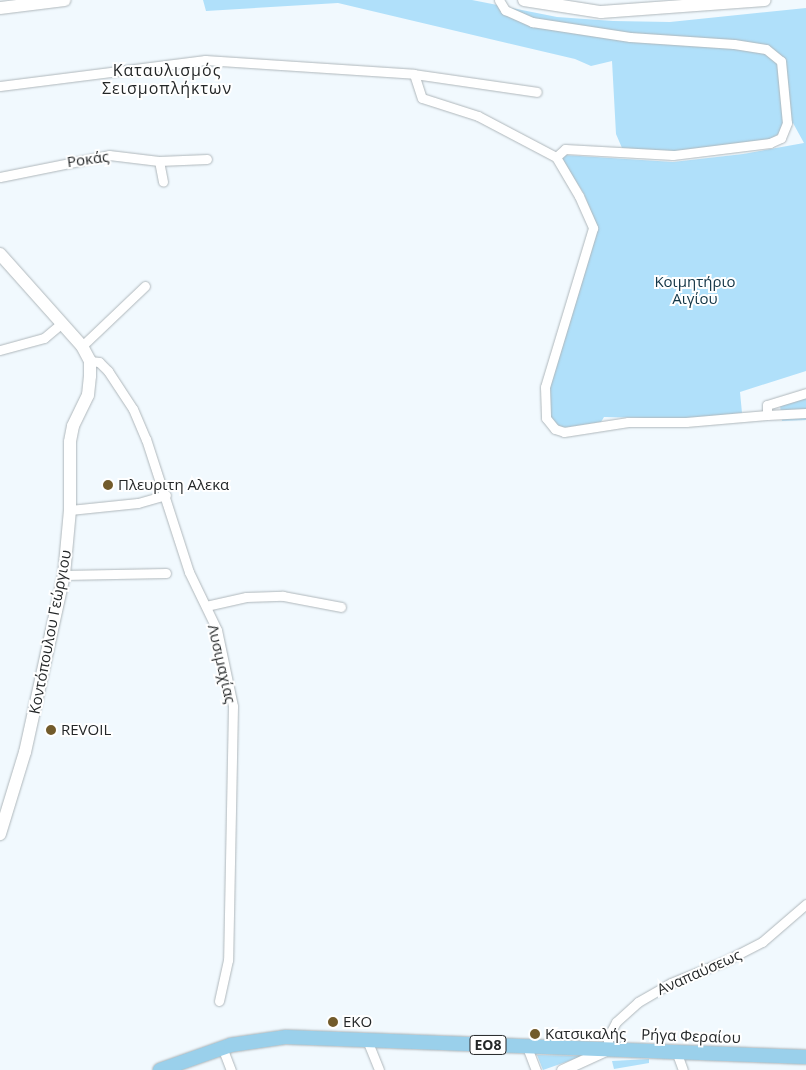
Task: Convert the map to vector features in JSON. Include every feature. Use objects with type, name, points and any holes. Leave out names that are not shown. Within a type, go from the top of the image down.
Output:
[{"type":"main road","points":[[6,5],[65,0]]},
{"type":"main road","points":[[524,0],[580,10],[618,12],[765,0]]},
{"type":"main road","points":[[0,254],[82,346],[90,361]]},
{"type":"main road","name":"Κοντόπουλου Γεώργιου","points":[[0,834],[25,752],[64,575],[70,510],[70,442],[73,426],[88,395],[90,361]]},
{"type":"main road","name":"Ρήγα Φεραίου","points":[[160,1070],[222,1047],[286,1036],[806,1057]]},
{"type":"street","points":[[498,0],[505,10],[532,22],[630,37],[734,44],[766,49],[781,61],[787,123],[781,138],[770,143],[673,155],[565,149],[556,157]]},
{"type":"street","points":[[0,86],[205,60],[414,74],[537,92]]},
{"type":"street","points":[[414,74],[422,98],[478,116],[556,157],[579,196],[593,228],[548,377],[543,402],[546,418],[555,429],[564,432],[628,422],[686,422],[806,413]]},
{"type":"street","name":"Ροκάς","points":[[0,178],[109,155],[159,161],[207,159]]},
{"type":"street","points":[[159,161],[163,182]]},
{"type":"street","points":[[82,346],[145,286]]},
{"type":"street","points":[[0,350],[44,338],[62,323]]},
{"type":"street","name":"Λυσιμαχίας","points":[[90,361],[98,362],[108,371],[133,409],[166,495],[189,572],[216,630],[233,706],[228,960],[219,1001]]},
{"type":"street","points":[[768,415],[767,405],[806,393]]},
{"type":"street","points":[[70,510],[138,503],[166,495]]},
{"type":"street","points":[[64,575],[166,573]]},
{"type":"street","points":[[206,606],[246,597],[283,596],[341,608]]},
{"type":"street","name":"Αναπαύσεως","points":[[608,1049],[608,1037],[616,1022],[638,1002],[671,982],[726,961],[762,942],[806,904]]},
{"type":"street","points":[[367,1040],[379,1070]]},
{"type":"street","points":[[222,1047],[231,1070]]},
{"type":"street","points":[[527,1047],[536,1070]]},
{"type":"street","points":[[562,1070],[608,1049]]},
{"type":"street","points":[[676,1051],[683,1070]]},
{"type":"green space","name":"Κοιμητήριο Αιγίου","points":[[203,0],[472,0],[557,17],[613,21],[670,22],[806,8],[806,371],[740,392],[742,413],[687,419],[604,417],[601,422],[564,428],[556,425],[549,415],[547,402],[552,379],[598,229],[584,194],[562,159],[564,155],[673,162],[743,154],[804,143],[793,123],[770,140],[675,153],[622,148],[616,134],[612,61],[591,66],[575,59],[338,3],[206,11]]},
{"type":"green space","points":[[806,397],[806,420],[782,421],[780,405]]},
{"type":"green space","points":[[537,1055],[583,1056],[543,1070]]},
{"type":"green space","points":[[649,1059],[649,1063],[614,1069],[612,1061]]},
{"type":"place","name":"Πλευριτη Αλεκα","points":[[108,485]]},
{"type":"place","name":"REVOIL","points":[[51,730]]},
{"type":"place","name":"EKO","points":[[333,1022]]},
{"type":"place","name":"Κατσικαλής","points":[[535,1034]]},
{"type":"district","name":"Καταυλισμός Σεισμοπλήκτων","points":[[167,79]]}]
